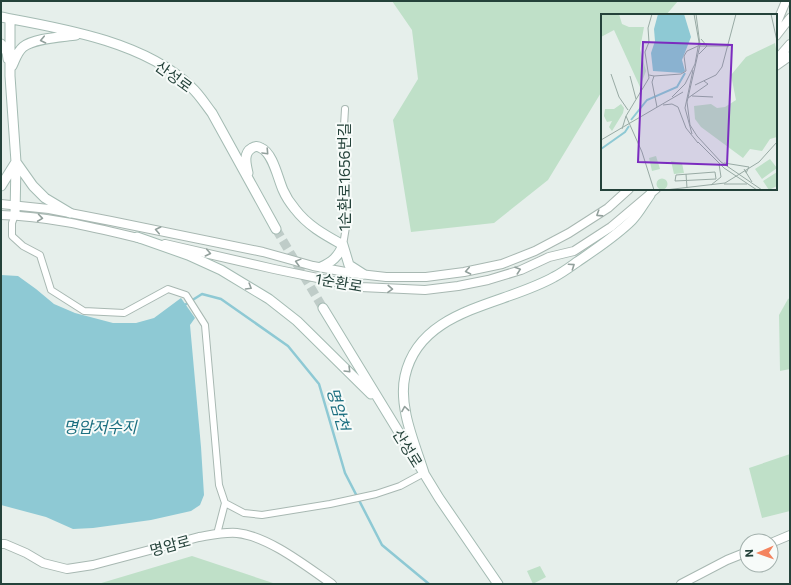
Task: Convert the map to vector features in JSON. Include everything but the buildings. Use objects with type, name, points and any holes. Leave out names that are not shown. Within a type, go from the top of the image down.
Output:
[{"type":"main road","name":"산성로","points":[[1,17],[81,34],[128,49],[148,58],[180,77],[201,97],[212,113],[276,229]]},
{"type":"main road","points":[[10,19],[10,76]]},
{"type":"main road","points":[[10,76],[18,53],[23,47],[31,43],[81,34]]},
{"type":"main road","points":[[1,44],[7,52],[10,76],[16,162],[15,216]]},
{"type":"main road","points":[[249,182],[245,158],[247,153],[256,146],[262,148],[273,162],[284,192],[294,208],[306,222],[319,232],[343,246],[349,265],[363,274]]},
{"type":"main road","points":[[1,186],[16,162]]},
{"type":"main road","points":[[16,162],[33,186],[45,198],[70,213]]},
{"type":"main road","points":[[424,473],[404,411],[403,395],[404,377],[410,358],[423,339],[439,326],[461,314],[521,293],[555,277],[602,245],[633,219],[653,192]]},
{"type":"main road","points":[[136,237],[188,255],[220,270],[269,299],[297,321],[322,344],[382,405]]},
{"type":"main road","points":[[321,267],[338,257],[343,246]]},
{"type":"main road","name":"산성로","points":[[323,308],[439,498],[498,584]]},
{"type":"street","points":[[777,23],[786,1]]},
{"type":"street","points":[[777,35],[790,18]]},
{"type":"street","points":[[777,59],[790,44]]},
{"type":"street","points":[[777,65],[790,56]]},
{"type":"street","name":"1순환로1656번길","points":[[343,246],[347,221],[344,126],[345,109]]},
{"type":"street","name":"1순환로","points":[[1,204],[70,213],[263,252],[321,267],[386,277],[426,277],[464,272],[502,264],[535,251],[569,233],[608,208],[628,190]]},
{"type":"street","name":"1순환로","points":[[1,215],[72,224],[338,283],[361,287],[425,290],[458,286],[488,280],[521,270],[549,257],[574,251],[611,226],[653,192]]},
{"type":"street","points":[[15,216],[12,223],[12,236],[23,246],[40,254],[51,290],[84,311],[124,313],[168,289],[186,295],[205,325],[219,485],[225,503],[217,534]]},
{"type":"street","points":[[225,503],[244,513],[262,515],[330,504],[376,494],[400,486],[424,473]]},
{"type":"street","name":"명암로","points":[[1,544],[5,544],[43,562],[67,569],[93,565],[199,537],[236,533],[258,539],[288,554],[332,584]]},
{"type":"street","points":[[779,540],[790,535]]},
{"type":"street","points":[[681,584],[726,560],[739,555]]},
{"type":"green space","points":[[392,1],[678,1],[667,14],[601,14],[601,93],[548,180],[494,223],[411,232],[393,120],[418,79],[412,30]]},
{"type":"green space","points":[[790,298],[790,369],[780,371],[779,315]]},
{"type":"green space","points":[[790,454],[790,511],[762,518],[749,468]]},
{"type":"green space","points":[[192,556],[276,584],[98,584]]},
{"type":"green space","points":[[540,566],[546,577],[533,584],[527,571]]},
{"type":"water","name":"명암저수지","points":[[1,275],[18,276],[54,304],[75,313],[113,323],[136,323],[154,318],[181,298],[195,318],[190,325],[204,495],[200,505],[191,511],[151,520],[93,528],[73,529],[46,517],[1,505]]},
{"type":"waterway","name":"명암천","points":[[183,306],[202,294],[221,299],[288,346],[319,384],[345,473],[382,545],[429,584]]},
{"type":"tunnel","points":[[276,229],[323,308]]}]
